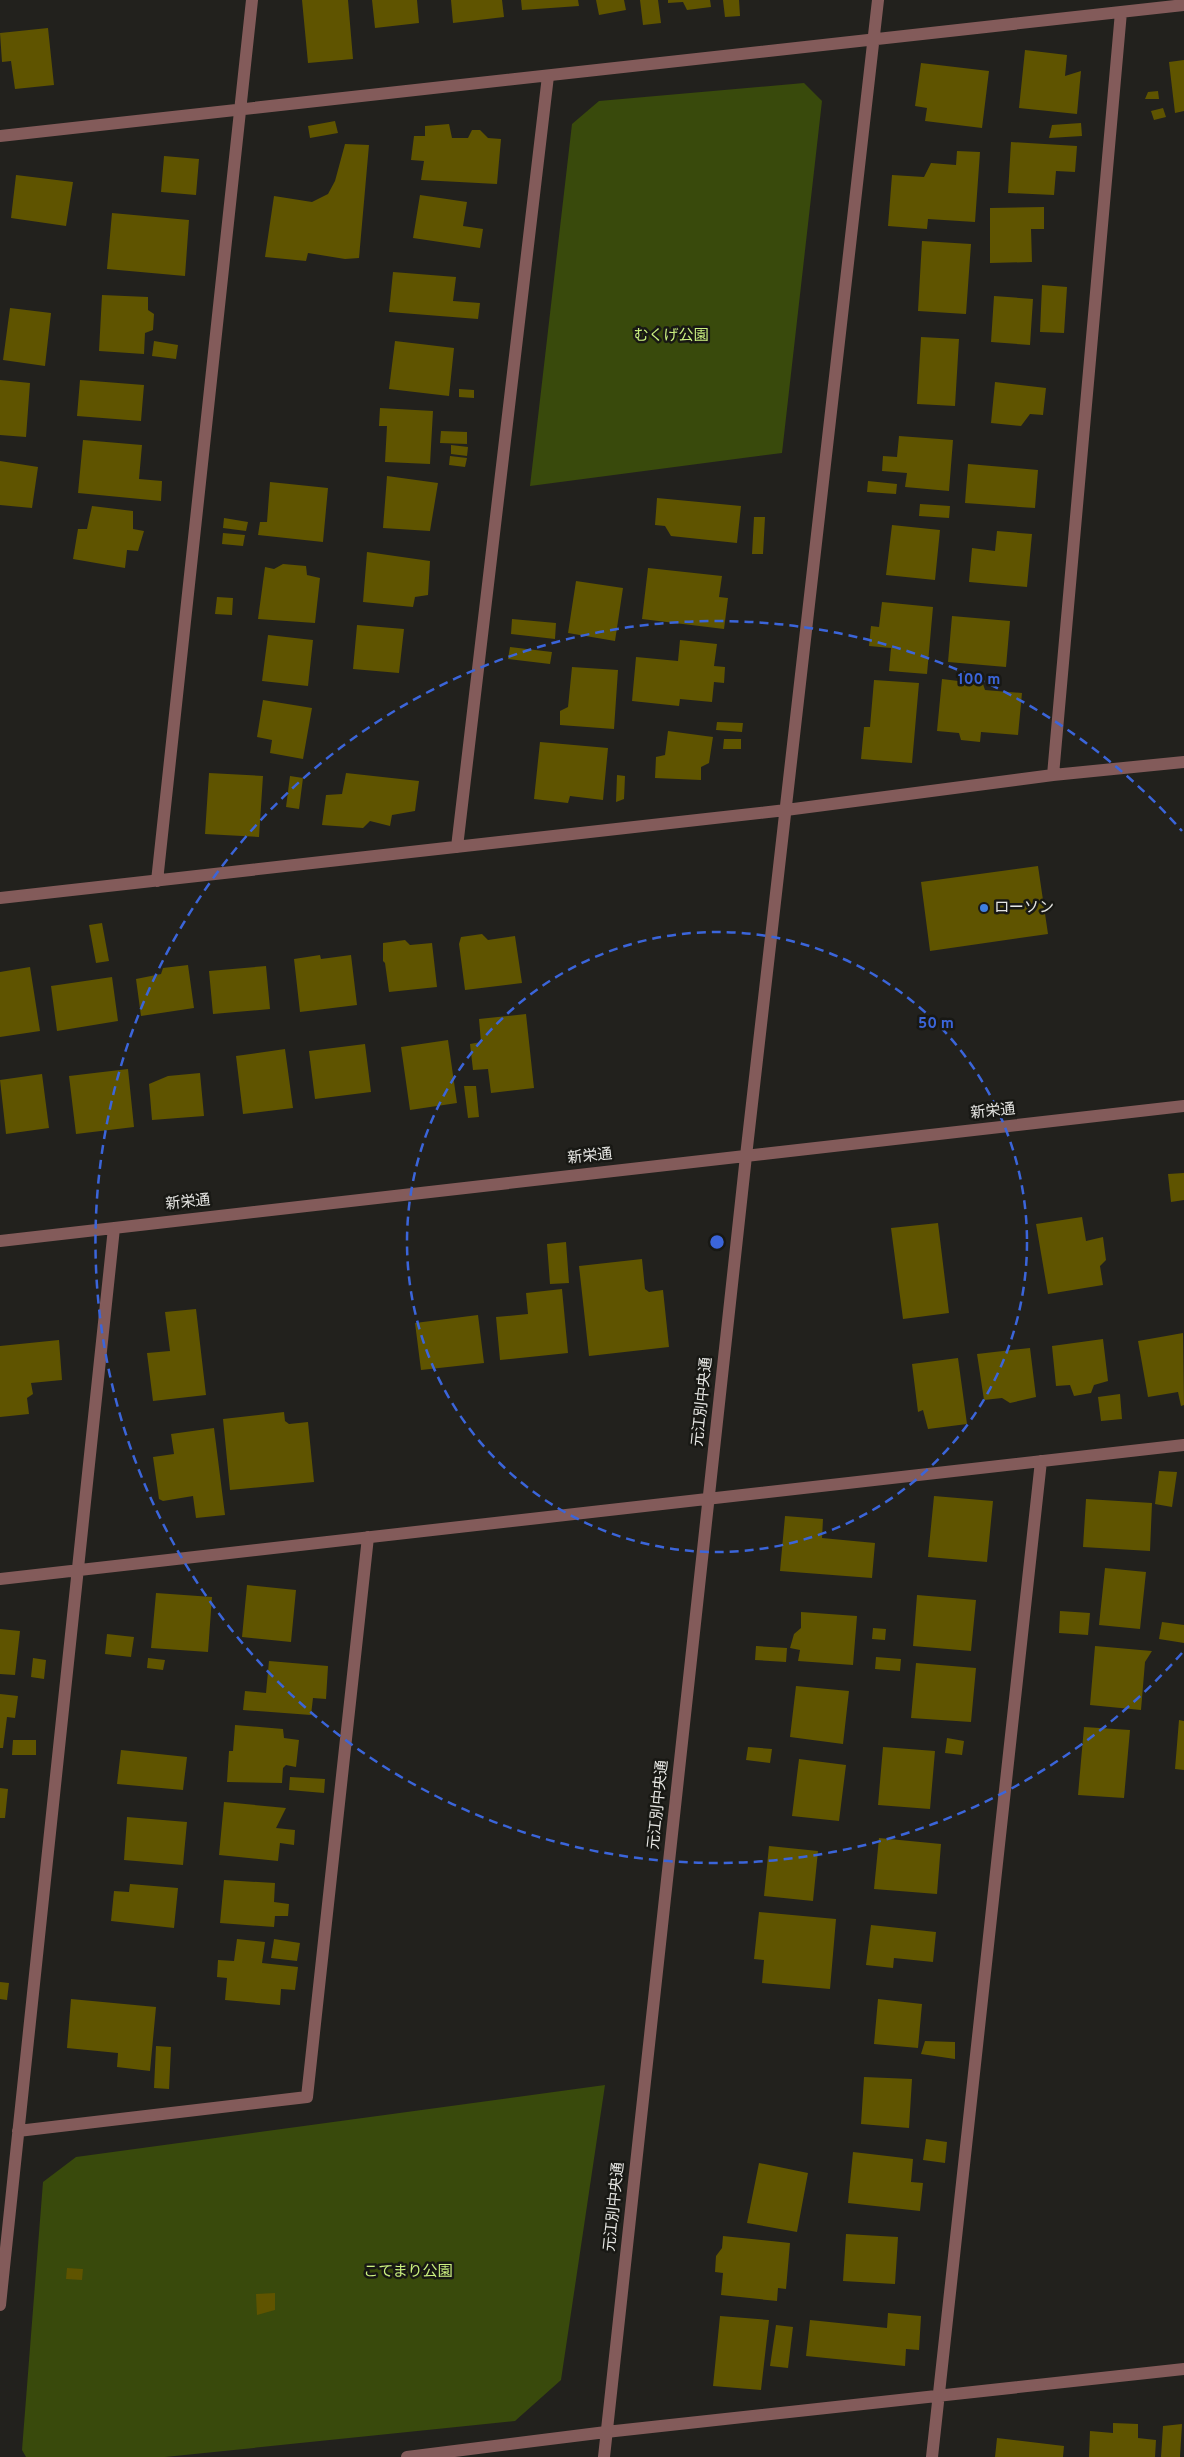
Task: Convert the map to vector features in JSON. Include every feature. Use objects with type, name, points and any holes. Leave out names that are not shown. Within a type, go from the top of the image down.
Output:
[{"type":"street","points":[[157,881],[252,0]]},
{"type":"street","name":"元江別中央通","points":[[604,2457],[746,1156],[878,0]]},
{"type":"street","points":[[0,136],[1184,5]]},
{"type":"street","points":[[1054,775],[1121,12]]},
{"type":"street","points":[[457,847],[548,76]]},
{"type":"street","points":[[0,898],[786,810],[1054,775],[1184,762]]},
{"type":"street","name":"新栄通","points":[[0,1241],[1184,1106]]},
{"type":"street","points":[[0,2305],[76,1571],[114,1228]]},
{"type":"street","points":[[0,1579],[1184,1445]]},
{"type":"street","points":[[932,2457],[1041,1461]]},
{"type":"street","points":[[18,2130],[307,2096],[368,1537]]},
{"type":"street","points":[[407,2457],[606,2432],[1184,2369]]},
{"type":"green space","name":"むくげ公園","points":[[804,83],[822,101],[782,453],[530,486],[572,124],[599,101]]},
{"type":"green space","name":"こてまり公園","points":[[605,2085],[561,2380],[515,2421],[165,2457],[26,2457],[22,2450],[43,2182],[76,2157]]},
{"type":"building","points":[[302,0],[348,0],[353,59],[308,63]]},
{"type":"building","points":[[372,0],[417,0],[419,23],[375,28]]},
{"type":"building","points":[[451,0],[502,0],[504,17],[453,23]]},
{"type":"building","points":[[521,0],[578,0],[579,6],[522,10]]},
{"type":"building","points":[[596,0],[624,0],[626,10],[599,15]]},
{"type":"building","points":[[640,0],[658,0],[661,23],[643,25]]},
{"type":"building","points":[[668,0],[710,0],[711,7],[687,10],[683,2],[668,3]]},
{"type":"building","points":[[723,0],[739,0],[740,16],[725,17]]},
{"type":"building","points":[[48,28],[54,85],[15,89],[11,61],[2,62],[0,33]]},
{"type":"building","points":[[1025,50],[1067,55],[1065,76],[1081,71],[1077,114],[1019,108]]},
{"type":"building","points":[[1184,60],[1184,111],[1175,113],[1169,62]]},
{"type":"building","points":[[921,63],[989,71],[982,128],[925,121],[927,108],[915,106]]},
{"type":"building","points":[[1158,91],[1159,99],[1145,99],[1148,92]]},
{"type":"building","points":[[1163,108],[1166,117],[1154,120],[1151,111]]},
{"type":"building","points":[[335,121],[338,133],[310,138],[308,126]]},
{"type":"building","points":[[1081,123],[1082,136],[1049,138],[1052,125]]},
{"type":"building","points":[[449,124],[452,138],[468,138],[472,130],[480,130],[488,138],[501,139],[497,184],[421,180],[424,161],[411,160],[414,136],[425,136],[425,126]]},
{"type":"building","points":[[1011,142],[1077,146],[1075,172],[1056,171],[1054,195],[1008,193]]},
{"type":"building","points":[[345,144],[369,145],[359,258],[345,259],[308,253],[306,261],[265,257],[274,196],[312,202],[328,194],[335,181]]},
{"type":"building","points":[[957,151],[980,152],[975,222],[928,219],[927,229],[888,226],[892,175],[924,177],[931,163],[956,165]]},
{"type":"building","points":[[164,156],[199,159],[196,195],[161,192]]},
{"type":"building","points":[[16,175],[73,182],[66,226],[11,218]]},
{"type":"building","points":[[420,195],[467,202],[463,226],[483,229],[480,248],[413,238]]},
{"type":"building","points":[[1044,207],[1044,229],[1031,229],[1032,262],[990,263],[990,208]]},
{"type":"building","points":[[112,213],[189,220],[185,276],[107,269]]},
{"type":"building","points":[[922,241],[971,244],[966,314],[918,311]]},
{"type":"building","points":[[393,272],[456,277],[453,301],[480,303],[478,319],[389,312]]},
{"type":"building","points":[[1042,285],[1067,287],[1064,333],[1040,332]]},
{"type":"building","points":[[102,295],[148,297],[148,310],[154,314],[153,330],[145,333],[144,354],[99,351]]},
{"type":"building","points":[[994,296],[1033,299],[1030,345],[991,342]]},
{"type":"building","points":[[10,308],[51,313],[45,366],[3,360]]},
{"type":"building","points":[[921,337],[959,339],[955,406],[917,404]]},
{"type":"building","points":[[154,341],[178,345],[176,359],[152,356]]},
{"type":"building","points":[[395,341],[454,348],[449,396],[389,389]]},
{"type":"building","points":[[0,380],[30,383],[26,437],[0,435]]},
{"type":"building","points":[[80,380],[144,385],[141,421],[77,416]]},
{"type":"building","points":[[995,382],[1046,388],[1043,415],[1030,414],[1021,426],[991,423]]},
{"type":"building","points":[[459,389],[474,390],[474,398],[459,397]]},
{"type":"building","points":[[380,408],[433,411],[430,464],[385,462],[387,426],[379,426]]},
{"type":"building","points":[[441,431],[467,432],[467,444],[440,443]]},
{"type":"building","points":[[899,436],[953,440],[949,491],[905,487],[907,473],[882,471],[883,456],[897,457]]},
{"type":"building","points":[[83,440],[142,445],[139,479],[162,481],[161,501],[78,493]]},
{"type":"building","points":[[451,445],[468,447],[467,456],[451,454]]},
{"type":"building","points":[[450,456],[467,458],[465,467],[449,465]]},
{"type":"building","points":[[0,461],[38,467],[32,508],[0,505]]},
{"type":"building","points":[[968,464],[1038,470],[1035,508],[965,503]]},
{"type":"building","points":[[387,476],[438,483],[430,531],[383,528]]},
{"type":"building","points":[[868,481],[897,484],[896,494],[867,492]]},
{"type":"building","points":[[270,482],[328,488],[323,542],[258,535],[260,522],[267,522]]},
{"type":"building","points":[[657,498],[741,506],[737,543],[671,536],[665,526],[655,525]]},
{"type":"building","points":[[920,504],[950,506],[949,518],[919,516]]},
{"type":"building","points":[[92,506],[133,511],[133,529],[144,531],[138,551],[127,550],[125,568],[73,559],[78,529],[87,529]]},
{"type":"building","points":[[754,517],[765,517],[763,554],[752,554]]},
{"type":"building","points":[[224,518],[248,522],[246,531],[223,528]]},
{"type":"building","points":[[892,525],[940,530],[935,580],[886,575]]},
{"type":"building","points":[[997,531],[1032,534],[1027,587],[969,582],[972,548],[995,551]]},
{"type":"building","points":[[223,533],[245,535],[243,546],[222,544]]},
{"type":"building","points":[[367,552],[430,561],[428,595],[415,597],[413,607],[363,602]]},
{"type":"building","points":[[283,564],[306,566],[307,575],[320,578],[315,623],[258,619],[265,567],[274,569]]},
{"type":"building","points":[[648,568],[722,576],[719,597],[728,598],[724,629],[642,619]]},
{"type":"building","points":[[576,581],[623,588],[615,641],[568,633]]},
{"type":"building","points":[[217,597],[233,598],[232,615],[215,614]]},
{"type":"building","points":[[882,602],[933,607],[927,674],[889,671],[891,648],[869,646],[871,626],[879,627]]},
{"type":"building","points":[[952,616],[1010,621],[1006,667],[948,662]]},
{"type":"building","points":[[512,619],[556,623],[555,639],[511,634]]},
{"type":"building","points":[[357,625],[404,629],[399,673],[353,669]]},
{"type":"building","points":[[268,635],[313,640],[308,686],[262,681]]},
{"type":"building","points":[[680,640],[717,644],[714,666],[725,667],[724,683],[714,682],[712,702],[680,699],[679,706],[632,701],[636,657],[678,661]]},
{"type":"building","points":[[510,647],[552,652],[550,664],[508,659]]},
{"type":"building","points":[[572,667],[618,670],[614,729],[560,725],[560,711],[568,707]]},
{"type":"building","points":[[942,679],[983,684],[985,690],[1022,693],[1018,735],[981,732],[980,742],[961,740],[959,733],[937,731]]},
{"type":"building","points":[[874,680],[919,683],[912,763],[861,759],[864,727],[870,727]]},
{"type":"building","points":[[263,700],[312,708],[303,759],[270,753],[272,740],[257,737]]},
{"type":"building","points":[[717,722],[743,723],[742,732],[716,730]]},
{"type":"building","points":[[668,731],[713,737],[709,763],[701,767],[701,780],[655,778],[656,757],[665,755]]},
{"type":"building","points":[[724,739],[741,739],[741,749],[723,749]]},
{"type":"building","points":[[540,742],[608,748],[603,800],[570,796],[568,803],[534,799]]},
{"type":"building","points":[[209,773],[263,776],[259,837],[205,834]]},
{"type":"building","points":[[346,773],[419,781],[415,811],[392,815],[390,826],[370,821],[363,828],[322,825],[326,795],[342,794]]},
{"type":"building","points":[[617,775],[625,776],[624,799],[616,802]]},
{"type":"building","points":[[290,776],[303,778],[299,809],[286,807]]},
{"type":"building","name":"ローソン","points":[[1038,866],[1048,934],[930,951],[921,882]]},
{"type":"building","points":[[102,923],[109,961],[96,963],[89,925]]},
{"type":"building","points":[[482,934],[488,940],[515,936],[522,983],[465,990],[459,944],[461,937]]},
{"type":"building","points":[[405,940],[410,945],[432,943],[437,987],[389,992],[385,963],[383,961],[383,943]]},
{"type":"building","points":[[320,955],[321,959],[351,955],[357,1005],[300,1012],[294,959]]},
{"type":"building","points":[[188,965],[194,1008],[141,1016],[136,979],[161,974],[163,968]]},
{"type":"building","points":[[266,966],[270,1009],[213,1014],[209,971]]},
{"type":"building","points":[[30,967],[40,1031],[0,1037],[0,972]]},
{"type":"building","points":[[112,977],[118,1021],[57,1031],[51,986]]},
{"type":"building","points":[[526,1014],[534,1088],[491,1093],[488,1069],[473,1070],[470,1044],[481,1042],[479,1019]]},
{"type":"building","points":[[448,1040],[457,1103],[410,1110],[401,1047]]},
{"type":"building","points":[[365,1044],[371,1092],[315,1099],[309,1051]]},
{"type":"building","points":[[285,1049],[293,1108],[243,1114],[236,1056]]},
{"type":"building","points":[[128,1069],[134,1127],[76,1134],[69,1076]]},
{"type":"building","points":[[200,1073],[204,1116],[152,1120],[149,1084],[168,1076]]},
{"type":"building","points":[[42,1074],[49,1128],[6,1134],[0,1080]]},
{"type":"building","points":[[464,1086],[476,1086],[479,1117],[468,1118]]},
{"type":"building","points":[[1184,1173],[1184,1200],[1171,1202],[1168,1174]]},
{"type":"building","points":[[1082,1217],[1086,1241],[1103,1237],[1106,1260],[1100,1266],[1103,1285],[1048,1294],[1036,1224]]},
{"type":"building","points":[[938,1223],[949,1313],[903,1319],[891,1228]]},
{"type":"building","points":[[566,1242],[569,1283],[550,1284],[547,1244]]},
{"type":"building","points":[[642,1259],[645,1289],[649,1292],[663,1290],[669,1347],[589,1356],[579,1266]]},
{"type":"building","points":[[562,1289],[568,1353],[500,1360],[496,1317],[528,1314],[526,1293]]},
{"type":"building","points":[[196,1309],[206,1395],[153,1401],[147,1353],[170,1351],[165,1312]]},
{"type":"building","points":[[478,1315],[484,1363],[421,1370],[415,1323]]},
{"type":"building","points":[[1183,1333],[1184,1405],[1181,1406],[1178,1392],[1148,1397],[1138,1341]]},
{"type":"building","points":[[1103,1339],[1108,1381],[1094,1385],[1091,1393],[1074,1396],[1070,1385],[1056,1386],[1052,1346]]},
{"type":"building","points":[[59,1340],[62,1380],[31,1383],[33,1394],[27,1398],[29,1414],[0,1417],[0,1346]]},
{"type":"building","points":[[1030,1348],[1036,1397],[1010,1403],[1002,1398],[984,1400],[977,1354]]},
{"type":"building","points":[[958,1358],[967,1424],[928,1429],[923,1410],[918,1412],[912,1364]]},
{"type":"building","points":[[1120,1394],[1122,1419],[1101,1421],[1098,1397]]},
{"type":"building","points":[[284,1412],[285,1421],[289,1424],[308,1422],[314,1482],[230,1490],[223,1419]]},
{"type":"building","points":[[214,1428],[225,1515],[196,1518],[193,1496],[163,1501],[159,1499],[153,1457],[174,1454],[171,1434]]},
{"type":"building","points":[[1159,1471],[1177,1472],[1172,1507],[1155,1504]]},
{"type":"building","points":[[934,1496],[993,1501],[987,1562],[928,1557]]},
{"type":"building","points":[[1086,1499],[1152,1503],[1150,1551],[1083,1547]]},
{"type":"building","points":[[785,1516],[823,1519],[822,1538],[875,1543],[872,1578],[780,1571]]},
{"type":"building","points":[[1105,1568],[1146,1572],[1140,1629],[1099,1625]]},
{"type":"building","points":[[247,1585],[296,1590],[291,1642],[242,1637]]},
{"type":"building","points":[[156,1593],[212,1597],[208,1652],[151,1648]]},
{"type":"building","points":[[917,1595],[976,1600],[971,1651],[913,1646]]},
{"type":"building","points":[[1060,1611],[1090,1613],[1088,1635],[1059,1633]]},
{"type":"building","points":[[801,1612],[857,1616],[853,1665],[798,1661],[800,1650],[790,1648],[794,1634],[801,1628]]},
{"type":"building","points":[[1162,1622],[1184,1625],[1184,1643],[1159,1639]]},
{"type":"building","points":[[873,1628],[886,1629],[885,1640],[872,1639]]},
{"type":"building","points":[[0,1629],[20,1631],[15,1675],[0,1674]]},
{"type":"building","points":[[107,1634],[134,1637],[131,1657],[105,1654]]},
{"type":"building","points":[[756,1646],[787,1648],[786,1662],[755,1660]]},
{"type":"building","points":[[1095,1646],[1152,1651],[1145,1662],[1141,1710],[1090,1705]]},
{"type":"building","points":[[876,1657],[901,1659],[900,1671],[875,1669]]},
{"type":"building","points":[[33,1658],[46,1660],[44,1679],[31,1677]]},
{"type":"building","points":[[148,1658],[165,1660],[163,1670],[147,1668]]},
{"type":"building","points":[[269,1661],[328,1666],[326,1699],[313,1698],[311,1715],[243,1710],[245,1691],[266,1693]]},
{"type":"building","points":[[916,1663],[976,1668],[971,1722],[911,1718]]},
{"type":"building","points":[[796,1686],[849,1691],[843,1744],[790,1737]]},
{"type":"building","points":[[0,1694],[18,1696],[15,1718],[7,1717],[3,1748],[0,1748]]},
{"type":"building","points":[[1179,1720],[1184,1721],[1184,1770],[1175,1769]]},
{"type":"building","points":[[235,1725],[283,1729],[284,1738],[299,1740],[296,1767],[286,1765],[283,1768],[282,1783],[227,1782],[229,1751],[233,1751]]},
{"type":"building","points":[[1084,1727],[1130,1730],[1124,1798],[1078,1795]]},
{"type":"building","points":[[947,1738],[964,1741],[962,1755],[945,1753]]},
{"type":"building","points":[[13,1740],[36,1740],[36,1755],[12,1755]]},
{"type":"building","points":[[748,1747],[772,1749],[770,1763],[746,1760]]},
{"type":"building","points":[[883,1747],[935,1751],[930,1809],[878,1805]]},
{"type":"building","points":[[121,1750],[187,1757],[183,1790],[117,1784]]},
{"type":"building","points":[[799,1759],[846,1765],[839,1821],[792,1816]]},
{"type":"building","points":[[290,1777],[325,1779],[324,1793],[289,1790]]},
{"type":"building","points":[[0,1788],[8,1789],[5,1818],[0,1818]]},
{"type":"building","points":[[224,1802],[286,1808],[276,1828],[295,1830],[294,1845],[280,1843],[278,1861],[219,1855]]},
{"type":"building","points":[[127,1817],[187,1822],[183,1865],[124,1860]]},
{"type":"building","points":[[879,1838],[941,1844],[937,1894],[874,1889]]},
{"type":"building","points":[[769,1846],[818,1851],[813,1901],[764,1896]]},
{"type":"building","points":[[224,1880],[275,1883],[274,1902],[289,1904],[288,1916],[275,1916],[274,1927],[220,1923]]},
{"type":"building","points":[[130,1884],[178,1888],[174,1928],[111,1921],[114,1891],[129,1892]]},
{"type":"building","points":[[759,1912],[836,1919],[830,1989],[762,1983],[764,1960],[754,1959]]},
{"type":"building","points":[[871,1925],[936,1932],[933,1962],[894,1958],[893,1968],[866,1965]]},
{"type":"building","points":[[237,1939],[265,1942],[262,1963],[298,1967],[295,1990],[281,1989],[280,2005],[225,2000],[227,1978],[217,1977],[218,1960],[234,1961]]},
{"type":"building","points":[[274,1939],[300,1943],[297,1961],[271,1958]]},
{"type":"building","points":[[0,1982],[9,1983],[7,2000],[0,1999]]},
{"type":"building","points":[[71,1999],[156,2007],[150,2071],[117,2067],[118,2053],[67,2048]]},
{"type":"building","points":[[878,1999],[922,2004],[918,2048],[874,2044]]},
{"type":"building","points":[[925,2041],[955,2042],[955,2059],[921,2054]]},
{"type":"building","points":[[156,2046],[171,2047],[169,2089],[154,2088]]},
{"type":"building","points":[[864,2077],[912,2079],[909,2128],[861,2124]]},
{"type":"building","points":[[926,2139],[947,2142],[945,2163],[923,2160]]},
{"type":"building","points":[[853,2152],[913,2159],[911,2182],[923,2183],[920,2211],[848,2203]]},
{"type":"building","points":[[759,2163],[808,2173],[797,2232],[747,2223]]},
{"type":"building","points":[[846,2234],[898,2237],[895,2284],[843,2281]]},
{"type":"building","points":[[723,2236],[790,2243],[786,2289],[778,2288],[777,2301],[721,2295],[723,2273],[715,2272],[716,2256],[722,2248]]},
{"type":"building","points":[[67,2268],[83,2269],[82,2280],[66,2279]]},
{"type":"building","points":[[275,2293],[275,2310],[257,2315],[256,2294]]},
{"type":"building","points":[[888,2313],[921,2316],[919,2350],[906,2349],[905,2366],[806,2356],[810,2320],[887,2328]]},
{"type":"building","points":[[720,2316],[769,2320],[761,2390],[713,2386]]},
{"type":"building","points":[[776,2325],[793,2327],[788,2368],[770,2366]]},
{"type":"building","points":[[1113,2423],[1138,2424],[1138,2438],[1156,2440],[1155,2457],[1089,2457],[1090,2431],[1113,2433]]},
{"type":"building","points":[[1182,2424],[1180,2457],[1161,2457],[1163,2426]]},
{"type":"building","points":[[997,2438],[1064,2446],[1063,2457],[995,2457]]},
{"type":"place","name":"ローソン","points":[[984,908]]}]
